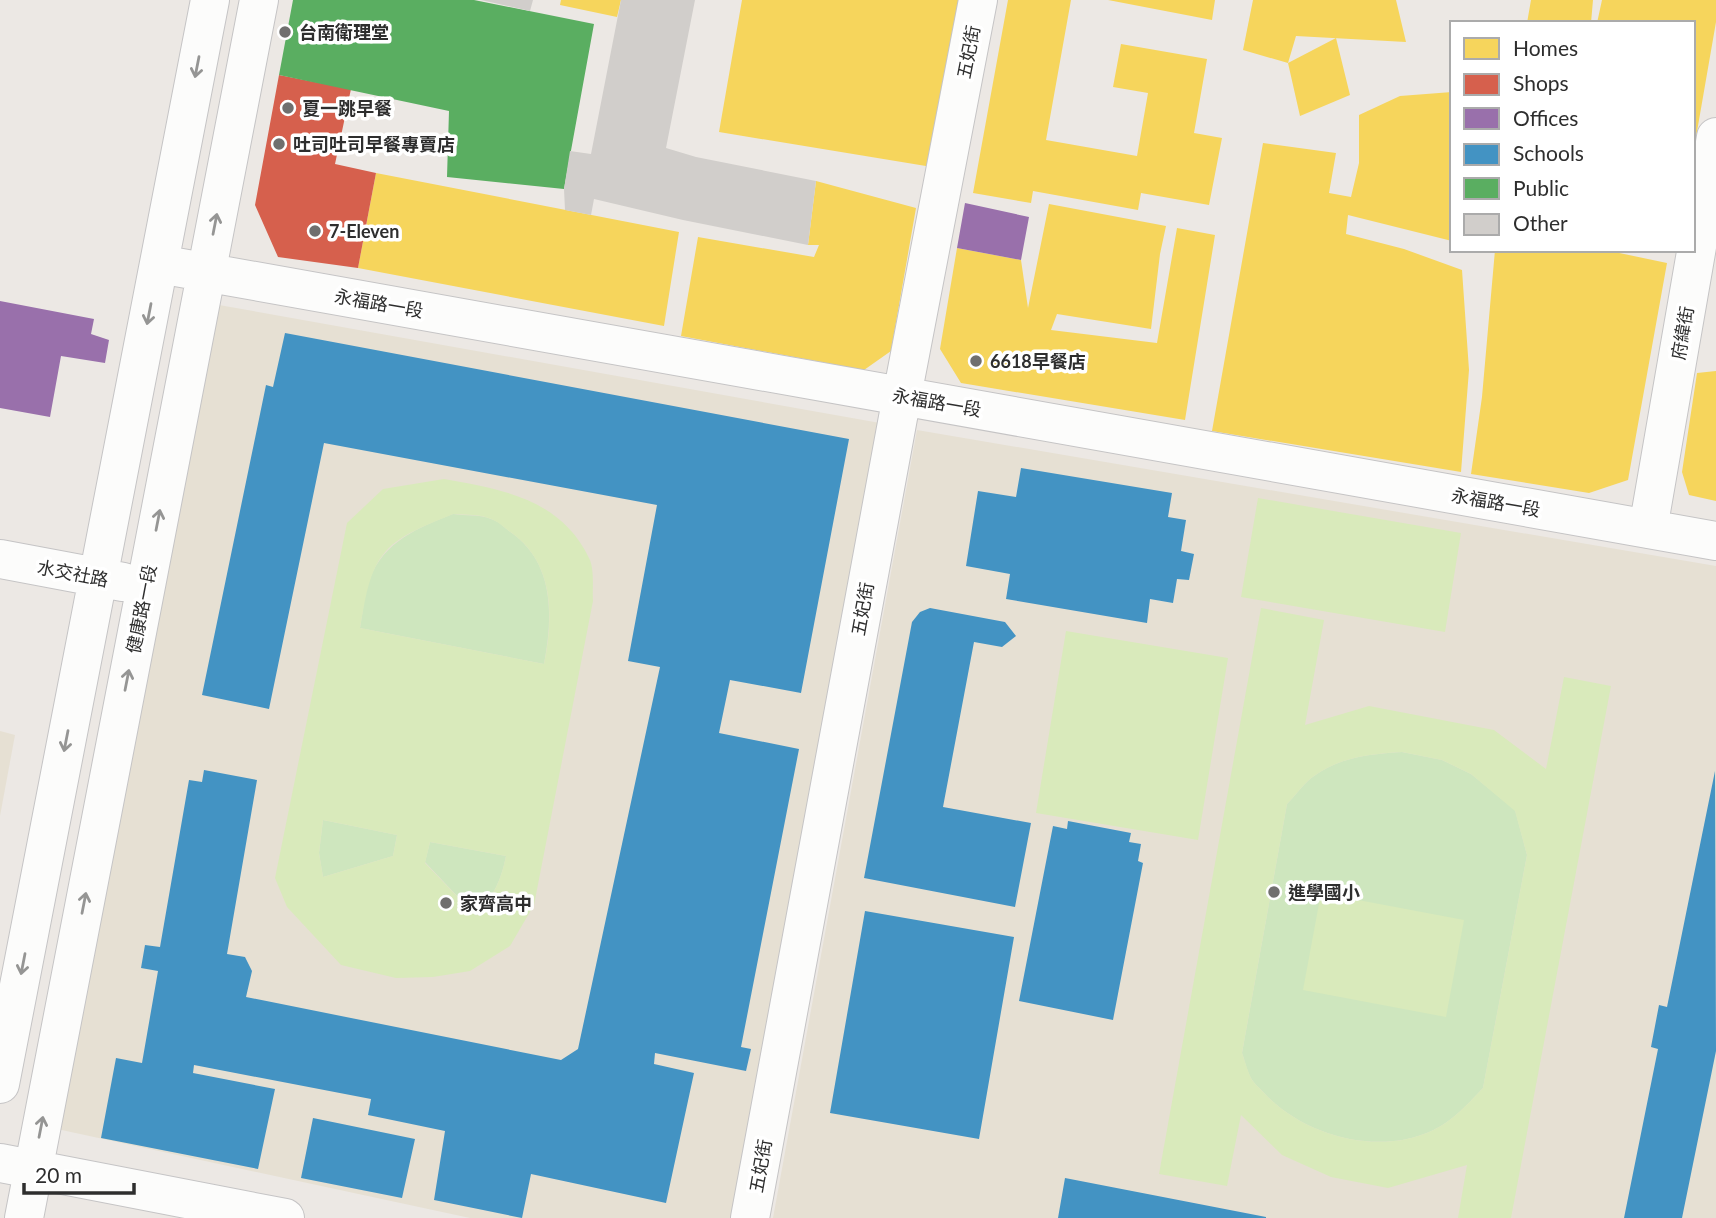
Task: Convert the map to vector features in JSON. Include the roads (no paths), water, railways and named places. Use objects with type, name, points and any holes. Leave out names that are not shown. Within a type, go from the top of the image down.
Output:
[{"type":"street","points":[[0,1084],[211,0]]},
{"type":"street","name":"健康路一段","points":[[24,1218],[17,1166],[146,587],[259,0]]},
{"type":"street","name":"五妃街","points":[[750,1218],[978,0]]},
{"type":"street","name":"府緯街","points":[[1648,529],[1716,137]]},
{"type":"street","name":"永福路一段","points":[[159,264],[1716,541]]},
{"type":"street","name":"水交社路","points":[[0,559],[146,587]]},
{"type":"street","points":[[17,1166],[285,1218]]},
{"type":"place","name":"台南衛理堂","points":[[285,32]]},
{"type":"place","name":"夏一跳早餐","points":[[288,108]]},
{"type":"place","name":"吐司吐司早餐專賣店","points":[[279,144]]},
{"type":"place","name":"7-Eleven","points":[[315,231]]},
{"type":"place","name":"6618早餐店","points":[[976,361]]},
{"type":"place","name":"進學國小","points":[[1274,892]]},
{"type":"place","name":"家齊高中","points":[[446,903]]}]
